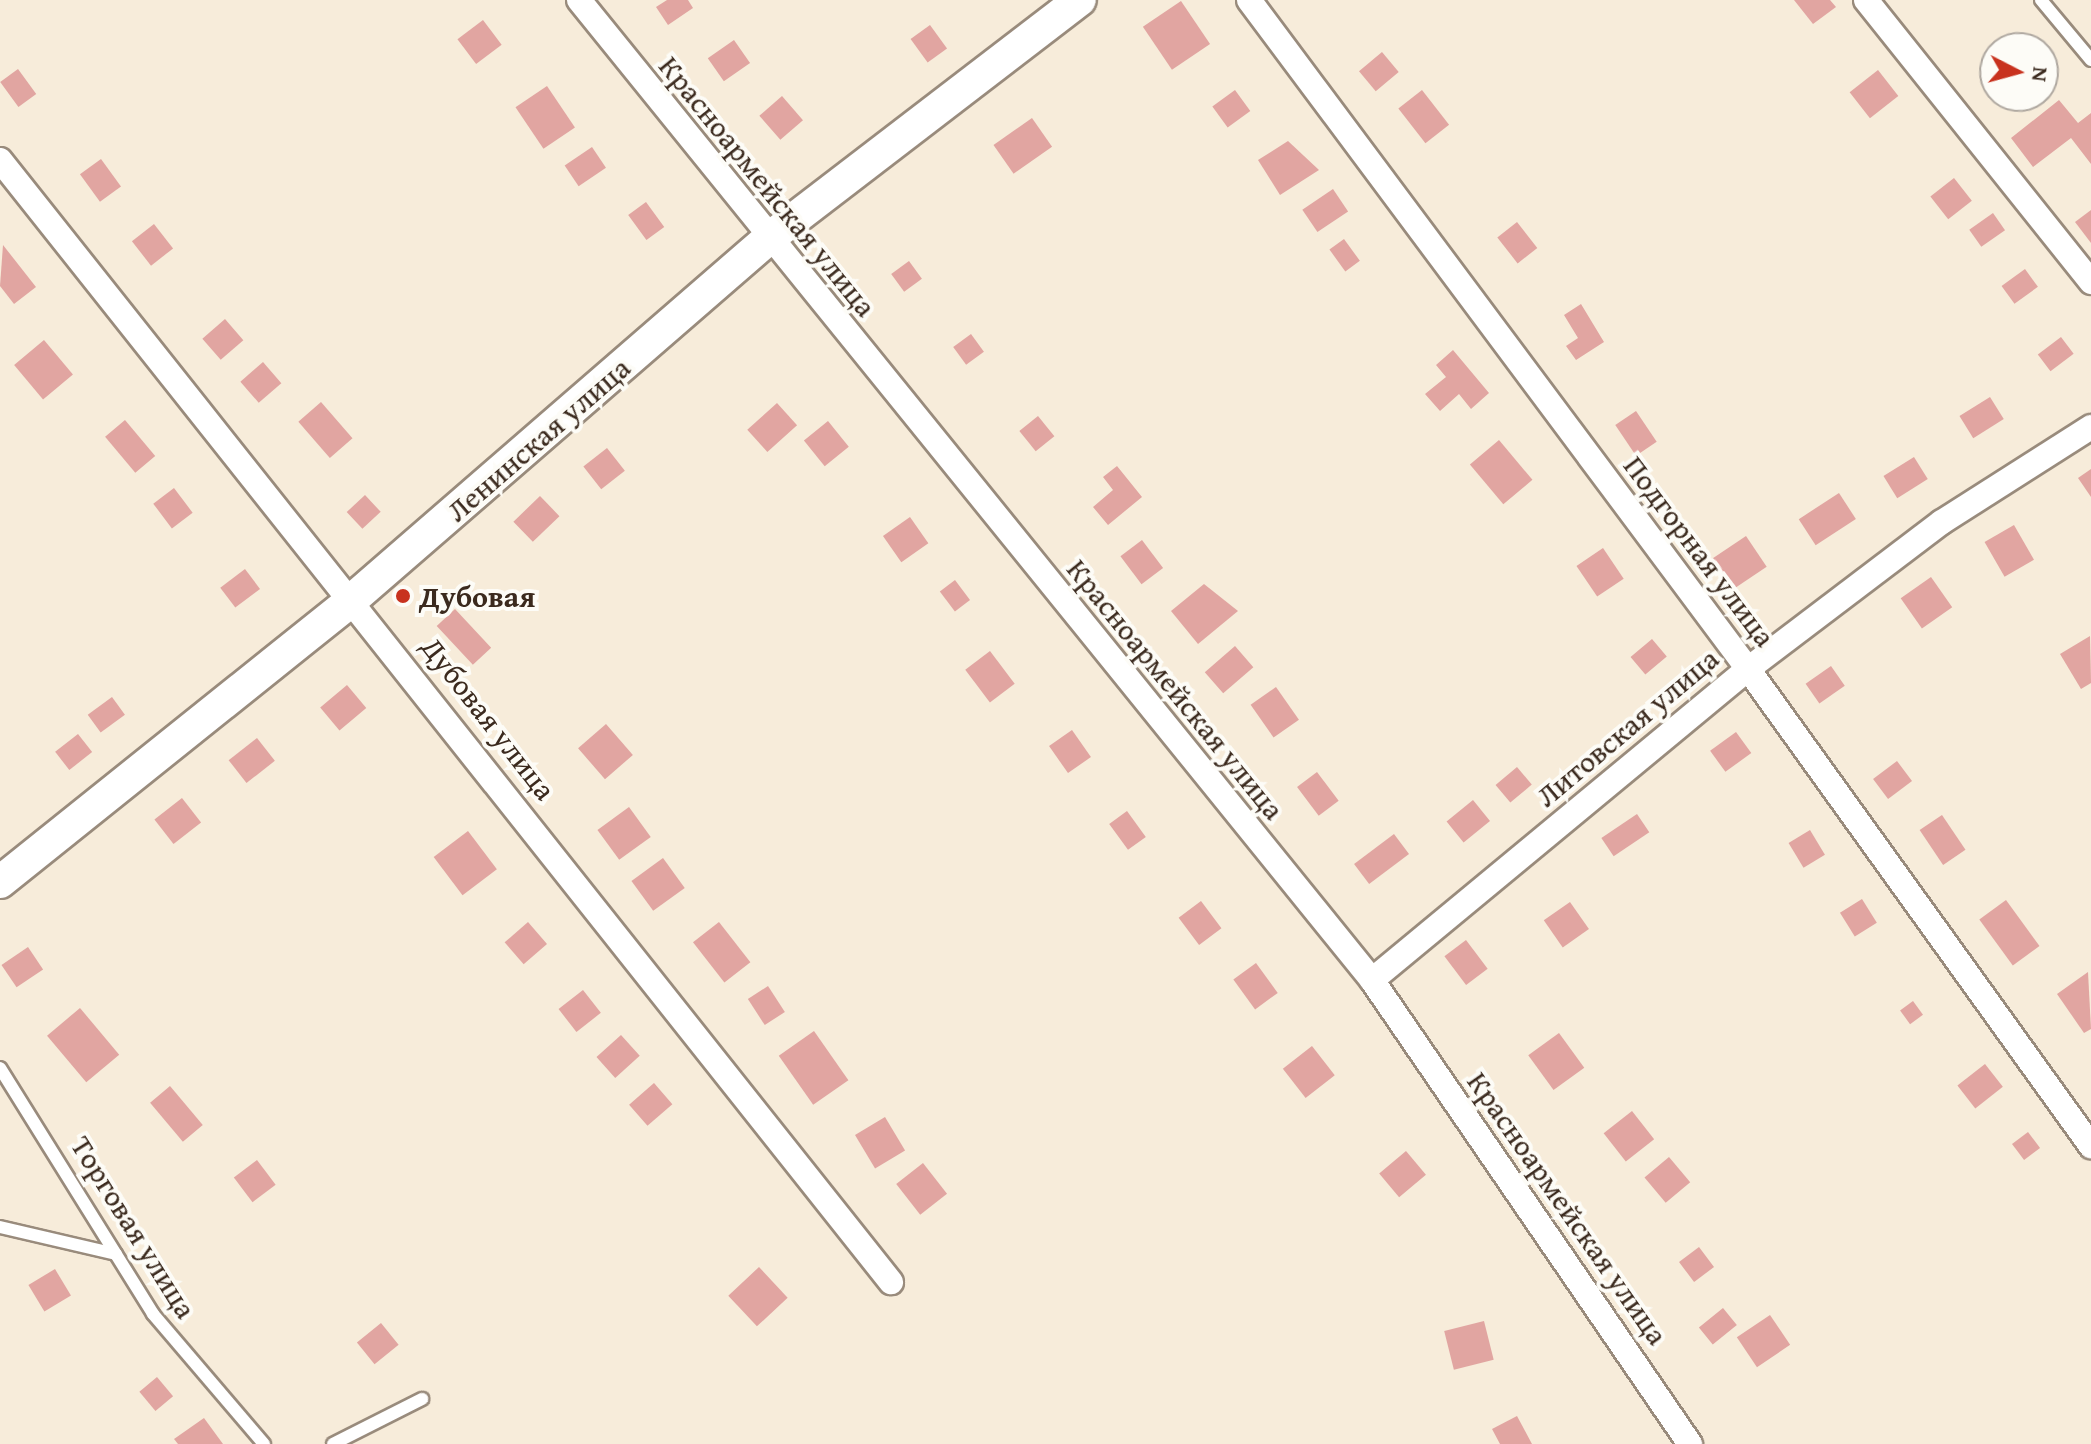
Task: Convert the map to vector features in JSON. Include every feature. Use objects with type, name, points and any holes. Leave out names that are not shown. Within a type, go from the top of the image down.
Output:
[{"type":"main road","name":"Ленинская улица","points":[[0,882],[354,598],[768,239],[1080,0]]},
{"type":"street","name":"Красноармейская улица","points":[[579,0],[768,239],[1372,980],[1690,1444]]},
{"type":"street","name":"Подгорная улица","points":[[1249,0],[1748,669],[2091,1146]]},
{"type":"street","points":[[1866,0],[2091,282]]},
{"type":"street","name":"Дубовая улица","points":[[0,160],[354,598],[891,1282]]},
{"type":"street","name":"Литовская улица","points":[[1372,980],[1748,669],[1942,522],[2091,427]]},
{"type":"lane","points":[[2041,0],[2091,60]]},
{"type":"lane","name":"Торговая улица","points":[[0,1068],[153,1314],[264,1444]]},
{"type":"lane","points":[[0,1227],[116,1254]]},
{"type":"lane","points":[[333,1444],[422,1399]]},
{"type":"building","points":[[667,0],[688,0],[693,8],[668,25],[656,7]]},
{"type":"building","points":[[1794,0],[1830,0],[1836,7],[1813,24]]},
{"type":"building","points":[[1181,1],[1210,44],[1172,70],[1143,27]]},
{"type":"building","points":[[483,20],[502,45],[476,64],[457,39]]},
{"type":"building","points":[[930,25],[947,48],[928,63],[911,39]]},
{"type":"building","points":[[734,40],[750,63],[724,81],[708,58]]},
{"type":"building","points":[[1382,52],[1399,72],[1376,91],[1359,71]]},
{"type":"building","points":[[18,69],[36,94],[18,107],[0,82]]},
{"type":"building","points":[[1878,70],[1898,96],[1870,118],[1850,92]]},
{"type":"building","points":[[547,86],[575,127],[543,149],[515,107]]},
{"type":"building","points":[[1235,90],[1250,111],[1228,127],[1212,106]]},
{"type":"building","points":[[1422,90],[1449,125],[1425,143],[1398,108]]},
{"type":"building","points":[[782,96],[803,120],[780,140],[759,116]]},
{"type":"building","points":[[2059,100],[2078,123],[2091,113],[2091,164],[2071,138],[2033,167],[2011,138],[2044,112],[2059,112]]},
{"type":"building","points":[[1032,118],[1052,147],[1014,174],[993,145]]},
{"type":"building","points":[[1288,141],[1319,170],[1280,195],[1258,160]]},
{"type":"building","points":[[592,147],[606,168],[579,186],[565,165]]},
{"type":"building","points":[[101,159],[121,187],[100,202],[80,174]]},
{"type":"building","points":[[1954,178],[1972,201],[1948,219],[1930,196]]},
{"type":"building","points":[[1333,189],[1348,211],[1317,232],[1302,210]]},
{"type":"building","points":[[646,202],[664,227],[646,240],[628,215]]},
{"type":"building","points":[[2091,210],[2091,243],[2075,222]]},
{"type":"building","points":[[1993,213],[2005,230],[1981,247],[1969,230]]},
{"type":"building","points":[[1517,222],[1537,248],[1518,263],[1497,237]]},
{"type":"building","points":[[154,224],[173,248],[151,266],[132,241]]},
{"type":"building","points":[[1344,239],[1360,261],[1345,271],[1329,250]]},
{"type":"building","points":[[3,245],[36,287],[14,304],[0,286]]},
{"type":"building","points":[[909,261],[922,279],[904,292],[891,274]]},
{"type":"building","points":[[2025,269],[2038,287],[2014,304],[2002,286]]},
{"type":"building","points":[[1581,304],[1604,342],[1576,360],[1566,346],[1578,338],[1564,315]]},
{"type":"building","points":[[225,319],[243,340],[221,360],[202,339]]},
{"type":"building","points":[[971,334],[984,352],[966,365],[953,347]]},
{"type":"building","points":[[2061,337],[2074,354],[2050,371],[2038,354]]},
{"type":"building","points":[[44,340],[73,374],[43,400],[14,365]]},
{"type":"building","points":[[1453,350],[1489,393],[1471,409],[1459,394],[1440,411],[1425,394],[1446,377],[1436,365]]},
{"type":"building","points":[[263,362],[281,383],[259,403],[240,382]]},
{"type":"building","points":[[1990,397],[2004,419],[1973,438],[1959,416]]},
{"type":"building","points":[[321,402],[352,438],[330,458],[298,422]]},
{"type":"building","points":[[777,403],[797,425],[767,452],[747,430]]},
{"type":"building","points":[[1636,411],[1657,442],[1636,456],[1615,425]]},
{"type":"building","points":[[1038,416],[1054,436],[1036,451],[1019,431]]},
{"type":"building","points":[[125,420],[155,456],[135,473],[105,437]]},
{"type":"building","points":[[828,421],[849,447],[825,466],[804,441]]},
{"type":"building","points":[[1499,440],[1532,480],[1503,504],[1470,464]]},
{"type":"building","points":[[607,448],[625,471],[601,489],[583,466]]},
{"type":"building","points":[[1914,457],[1928,479],[1897,498],[1883,476]]},
{"type":"building","points":[[1117,466],[1142,497],[1108,525],[1093,507],[1113,490],[1103,477]]},
{"type":"building","points":[[2091,469],[2091,497],[2078,478]]},
{"type":"building","points":[[174,488],[193,513],[172,528],[153,504]]},
{"type":"building","points":[[1839,493],[1856,519],[1816,545],[1799,519]]},
{"type":"building","points":[[365,495],[381,512],[362,529],[347,512]]},
{"type":"building","points":[[540,496],[559,516],[533,542],[513,522]]},
{"type":"building","points":[[910,517],[928,543],[901,562],[883,536]]},
{"type":"building","points":[[2014,525],[2034,560],[2005,577],[1985,542]]},
{"type":"building","points":[[1746,536],[1767,567],[1734,589],[1713,558]]},
{"type":"building","points":[[1142,540],[1163,568],[1142,584],[1120,556]]},
{"type":"building","points":[[1603,548],[1624,579],[1597,597],[1576,566]]},
{"type":"building","points":[[245,569],[260,589],[235,608],[220,588]]},
{"type":"building","points":[[1931,577],[1952,607],[1922,629],[1901,598]]},
{"type":"building","points":[[955,580],[970,600],[955,611],[940,591]]},
{"type":"building","points":[[1204,584],[1238,611],[1198,644],[1171,611]]},
{"type":"building","points":[[455,609],[491,648],[473,665],[437,626]]},
{"type":"building","points":[[2090,636],[2091,683],[2081,689],[2060,654]]},
{"type":"building","points":[[1652,639],[1667,657],[1645,675],[1631,657]]},
{"type":"building","points":[[1235,646],[1253,667],[1223,693],[1205,672]]},
{"type":"building","points":[[990,651],[1015,684],[990,702],[965,670]]},
{"type":"building","points":[[1831,666],[1845,686],[1819,703],[1806,684]]},
{"type":"building","points":[[347,685],[366,708],[339,730],[320,707]]},
{"type":"building","points":[[1276,687],[1299,720],[1274,738],[1251,705]]},
{"type":"building","points":[[112,697],[125,715],[101,732],[88,715]]},
{"type":"building","points":[[606,724],[633,755],[605,779],[578,748]]},
{"type":"building","points":[[1072,730],[1091,757],[1068,773],[1049,746]]},
{"type":"building","points":[[1736,732],[1751,753],[1725,772],[1710,751]]},
{"type":"building","points":[[78,734],[92,752],[69,770],[55,752]]},
{"type":"building","points":[[257,738],[275,761],[246,783],[229,760]]},
{"type":"building","points":[[1897,761],[1912,781],[1888,799],[1873,779]]},
{"type":"building","points":[[1517,767],[1532,785],[1510,803],[1496,785]]},
{"type":"building","points":[[1317,772],[1339,801],[1319,816],[1297,787]]},
{"type":"building","points":[[182,798],[201,822],[174,844],[154,820]]},
{"type":"building","points":[[1473,800],[1490,821],[1464,842],[1447,821]]},
{"type":"building","points":[[629,807],[651,837],[619,860],[597,830]]},
{"type":"building","points":[[1127,811],[1146,837],[1128,850],[1109,824]]},
{"type":"building","points":[[1637,814],[1649,832],[1614,856],[1601,838]]},
{"type":"building","points":[[1942,815],[1965,850],[1943,865],[1920,830]]},
{"type":"building","points":[[1810,830],[1825,855],[1804,868],[1789,843]]},
{"type":"building","points":[[468,831],[497,869],[463,895],[434,857]]},
{"type":"building","points":[[1394,834],[1409,854],[1369,884],[1354,864]]},
{"type":"building","points":[[663,858],[685,888],[653,911],[631,881]]},
{"type":"building","points":[[1862,899],[1877,923],[1855,937],[1840,913]]},
{"type":"building","points":[[2006,900],[2040,946],[2013,966],[1979,919]]},
{"type":"building","points":[[1201,901],[1221,928],[1199,945],[1179,918]]},
{"type":"building","points":[[1570,902],[1589,929],[1563,947],[1544,920]]},
{"type":"building","points":[[528,922],[547,944],[524,964],[505,942]]},
{"type":"building","points":[[719,922],[750,962],[724,983],[693,942]]},
{"type":"building","points":[[1466,940],[1488,969],[1466,985],[1444,956]]},
{"type":"building","points":[[28,947],[43,969],[17,987],[1,965]]},
{"type":"building","points":[[1256,963],[1278,993],[1255,1009],[1233,979]]},
{"type":"building","points":[[2088,972],[2091,1029],[2084,1033],[2057,994]]},
{"type":"building","points":[[768,986],[785,1012],[765,1025],[748,999]]},
{"type":"building","points":[[583,990],[601,1013],[576,1032],[559,1009]]},
{"type":"building","points":[[1913,1001],[1923,1015],[1910,1024],[1900,1010]]},
{"type":"building","points":[[80,1008],[119,1055],[86,1082],[47,1036]]},
{"type":"building","points":[[814,1031],[848,1080],[813,1105],[779,1056]]},
{"type":"building","points":[[1559,1033],[1584,1068],[1554,1090],[1528,1055]]},
{"type":"building","points":[[621,1035],[640,1056],[615,1078],[596,1057]]},
{"type":"building","points":[[1312,1046],[1335,1075],[1306,1098],[1283,1069]]},
{"type":"building","points":[[1985,1064],[2003,1087],[1975,1108],[1957,1086]]},
{"type":"building","points":[[654,1083],[672,1104],[647,1126],[629,1105]]},
{"type":"building","points":[[170,1086],[203,1125],[183,1142],[150,1103]]},
{"type":"building","points":[[1632,1111],[1654,1139],[1626,1162],[1604,1133]]},
{"type":"building","points":[[885,1117],[905,1150],[875,1168],[855,1135]]},
{"type":"building","points":[[2028,1132],[2040,1148],[2024,1160],[2012,1144]]},
{"type":"building","points":[[1406,1151],[1426,1175],[1399,1197],[1379,1173]]},
{"type":"building","points":[[1669,1157],[1690,1182],[1666,1203],[1644,1178]]},
{"type":"building","points":[[257,1160],[276,1185],[252,1202],[234,1177]]},
{"type":"building","points":[[923,1163],[947,1194],[920,1215],[896,1184]]},
{"type":"building","points":[[1699,1247],[1714,1267],[1694,1282],[1679,1262]]},
{"type":"building","points":[[759,1267],[788,1298],[757,1326],[728,1296]]},
{"type":"building","points":[[55,1269],[71,1296],[44,1312],[28,1285]]},
{"type":"building","points":[[1723,1308],[1737,1325],[1713,1345],[1699,1328]]},
{"type":"building","points":[[1770,1315],[1790,1345],[1757,1367],[1737,1337]]},
{"type":"building","points":[[1484,1321],[1494,1360],[1454,1370],[1444,1331]]},
{"type":"building","points":[[381,1323],[399,1345],[375,1364],[357,1343]]},
{"type":"building","points":[[157,1377],[173,1396],[155,1411],[139,1392]]},
{"type":"building","points":[[1517,1416],[1532,1444],[1500,1444],[1492,1429]]},
{"type":"building","points":[[204,1418],[223,1444],[178,1444],[174,1439]]},
{"type":"place","name":"Дубовая","points":[[403,596]]}]
